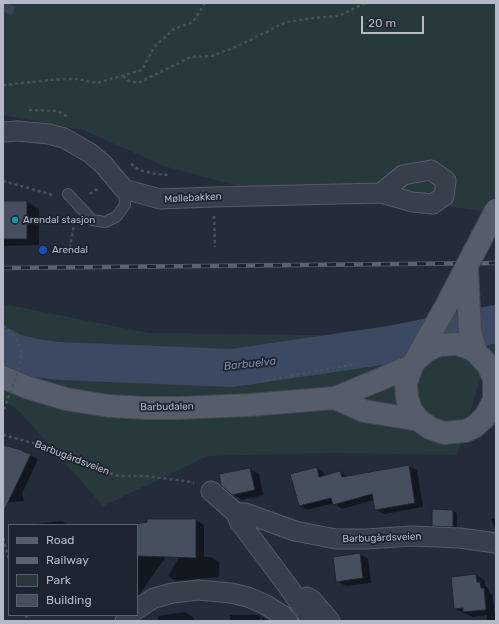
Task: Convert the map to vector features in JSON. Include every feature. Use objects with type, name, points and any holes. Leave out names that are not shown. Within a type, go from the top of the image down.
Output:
[{"type":"main road","points":[[467,268],[470,332],[485,357],[494,379],[494,400],[491,414],[474,426],[465,431],[444,433],[430,428],[419,420],[411,410],[407,398],[406,383],[413,364],[467,268],[496,210]]},
{"type":"main road","points":[[413,364],[426,351],[439,345],[457,344],[471,349],[485,357]]},
{"type":"main road","name":"Barbudalen","points":[[3,377],[26,387],[66,399],[109,406],[146,408],[250,405],[335,398],[413,364]]},
{"type":"main road","name":"Barbudalen","points":[[335,398],[364,411],[419,420]]},
{"type":"street","points":[[3,132],[18,131],[42,133],[64,138],[90,153],[103,164],[124,189]]},
{"type":"street","name":"Møllebakken","points":[[124,189],[160,199],[381,193]]},
{"type":"street","points":[[211,491],[236,513],[239,521],[312,621]]},
{"type":"street","name":"Barbugårdsveien","points":[[236,513],[244,514],[295,531],[336,539],[412,536],[460,538],[496,543]]},
{"type":"street","points":[[287,585],[312,600],[330,621]]},
{"type":"street","points":[[138,608],[160,596],[198,590],[231,593],[248,598],[266,605],[282,615],[288,621]]},
{"type":"lane","points":[[68,194],[92,220],[105,222],[116,217],[125,205],[124,189]]},
{"type":"path","points":[[3,85],[76,79],[97,83],[142,70],[154,47],[174,30],[193,22],[205,3]]},
{"type":"path","points":[[123,76],[128,81],[138,83],[191,57],[212,56],[240,45],[286,22],[340,16],[365,3]]},
{"type":"path","points":[[3,181],[77,202]]},
{"type":"path","points":[[214,219],[215,248]]},
{"type":"path","points":[[3,326],[16,338],[20,347],[21,358],[17,375],[3,412]]},
{"type":"path","name":"Barbugårdsveien","points":[[3,435],[41,445],[83,464],[119,476],[145,476],[186,481],[201,485],[211,491]]},
{"type":"path","points":[[3,538],[8,556]]},
{"type":"green space","points":[[3,3],[496,3],[496,213],[372,196],[252,190],[164,166],[83,130],[3,115]]},
{"type":"green space","points":[[3,304],[149,333],[394,336],[496,314],[496,374],[480,380],[457,455],[332,453],[208,456],[103,506],[19,411],[3,400]]},
{"type":"building","name":"Arendal stasjon","points":[[3,201],[27,201],[27,239],[3,239]]},
{"type":"building","points":[[3,445],[31,454],[3,513]]},
{"type":"building","points":[[409,465],[415,503],[375,510],[372,494],[333,505],[331,498],[299,506],[290,474],[317,467],[319,477],[340,471],[342,477]]},
{"type":"building","points":[[250,468],[255,490],[232,495],[221,485],[219,474]]},
{"type":"building","points":[[432,509],[453,510],[453,527],[432,526]]},
{"type":"building","points":[[147,519],[196,519],[196,558],[138,556],[137,524],[147,522]]},
{"type":"building","points":[[360,553],[363,578],[336,582],[333,557]]},
{"type":"building","points":[[476,574],[477,582],[480,582],[481,588],[484,588],[486,610],[463,612],[463,608],[454,609],[451,577]]},
{"type":"waterway","name":"Barbuelva","points":[[3,347],[13,352],[35,358],[60,361],[232,368],[395,344],[496,324]]},
{"type":"tunnel","points":[[3,11],[7,3]]},
{"type":"railway","points":[[3,268],[496,263]]},
{"type":"place","name":"Arendal stasjon","points":[[15,220]]},
{"type":"place","name":"Arendal","points":[[43,250]]}]
